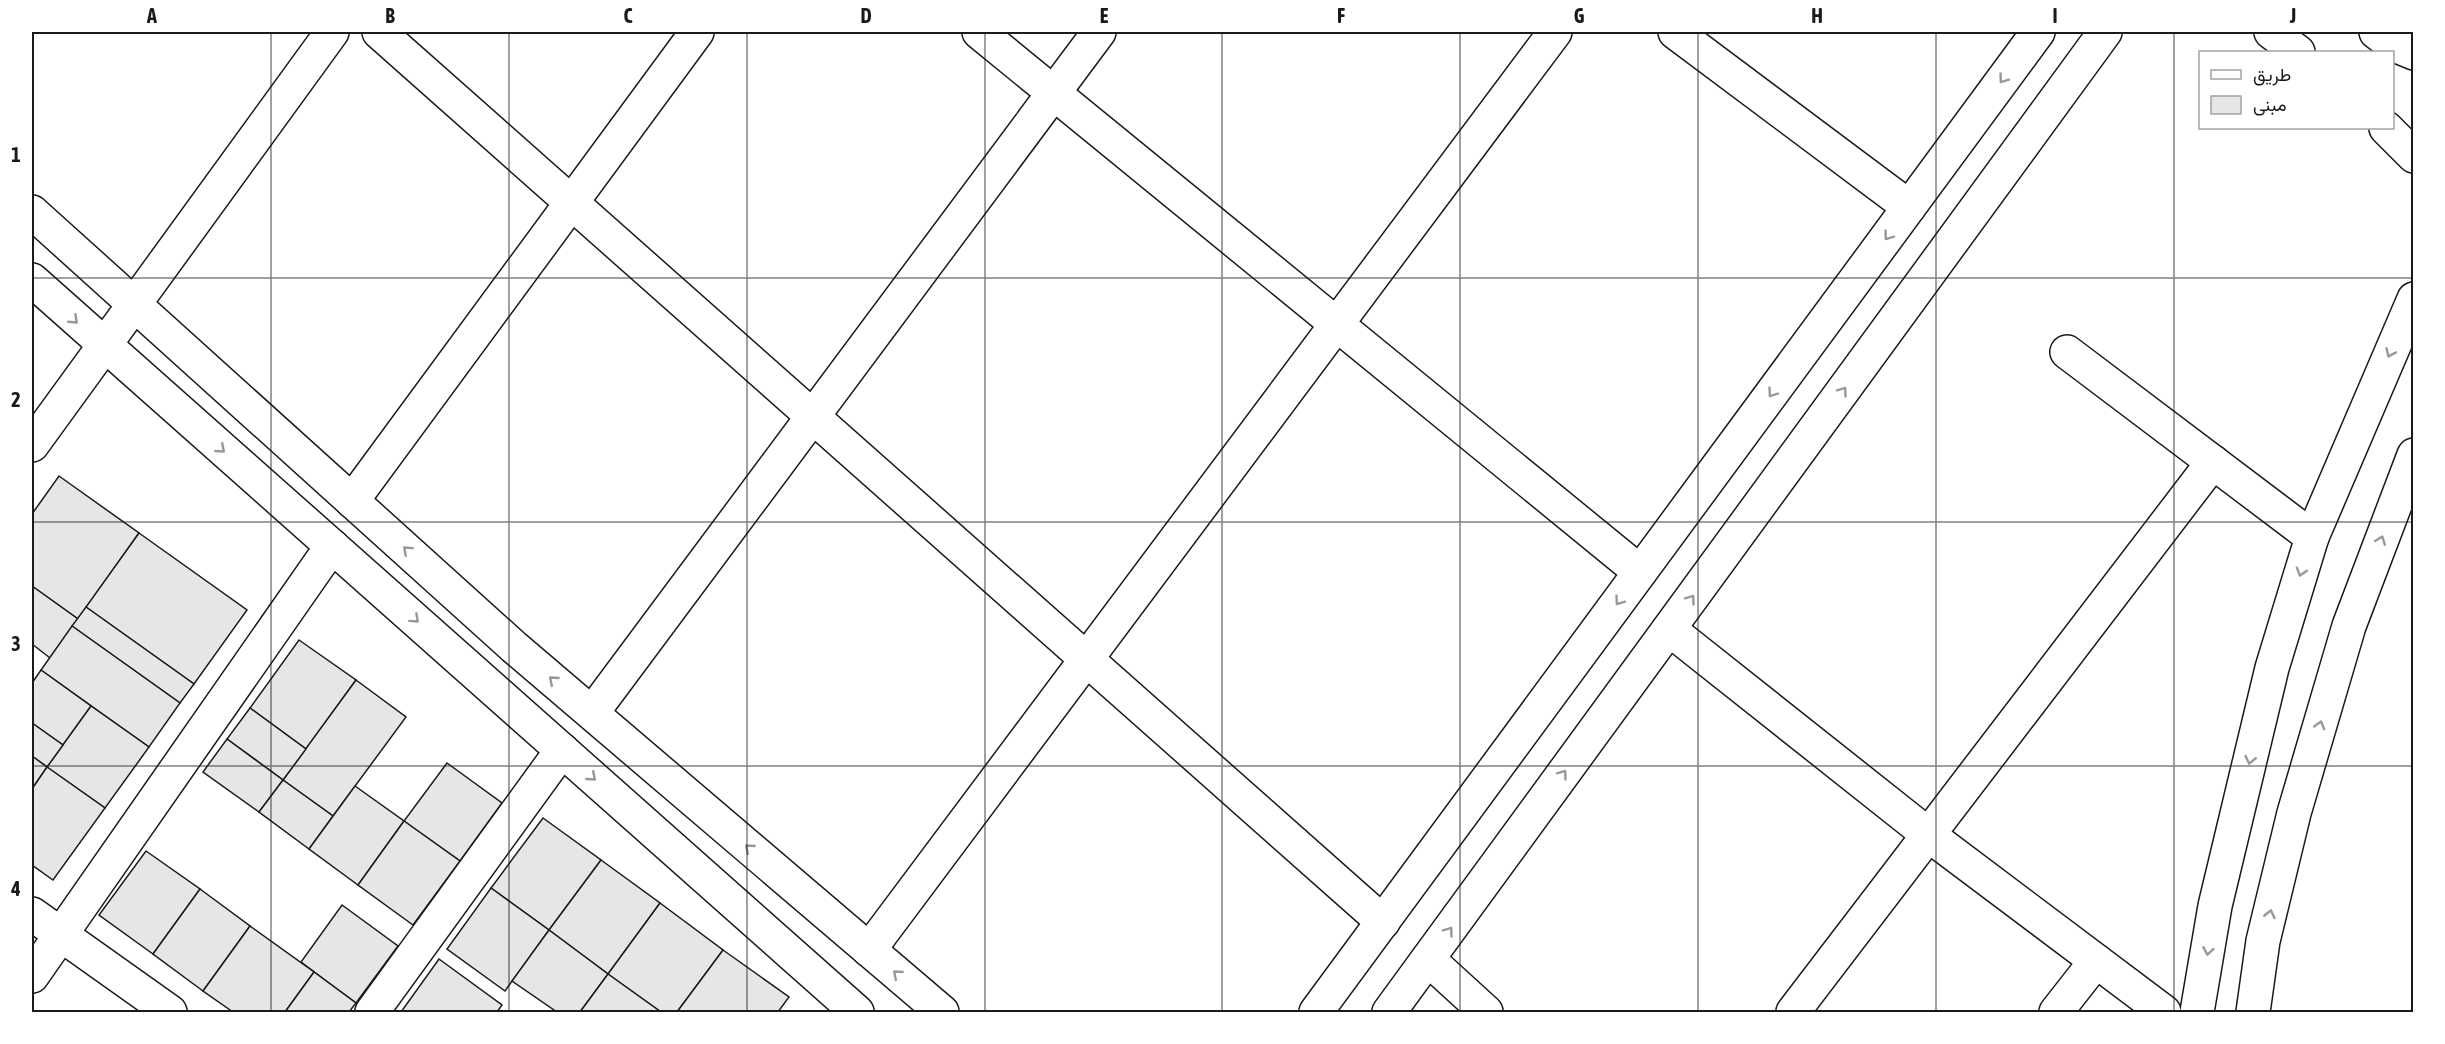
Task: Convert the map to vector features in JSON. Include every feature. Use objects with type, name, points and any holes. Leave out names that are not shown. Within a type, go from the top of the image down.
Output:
[{"type":"street","points":[[32,445],[102,345],[332,32]]},
{"type":"street","points":[[379,32],[1383,922]]},
{"type":"street","points":[[352,501],[697,32]]},
{"type":"street","points":[[979,32],[1640,572]]},
{"type":"street","points":[[592,713],[1099,32]]},
{"type":"street","points":[[869,950],[1555,32]]},
{"type":"street","points":[[1675,32],[1909,207]]},
{"type":"street","points":[[1316,1012],[2038,32]]},
{"type":"street","points":[[1389,1012],[2105,32]]},
{"type":"street","points":[[2271,32],[2297,51]]},
{"type":"street","points":[[2376,32],[2392,44],[2414,53]]},
{"type":"street","points":[[2387,129],[2414,156]]},
{"type":"street","points":[[32,212],[352,501],[592,713],[942,1012]]},
{"type":"street","points":[[32,280],[102,345],[562,750],[842,1007]]},
{"type":"street","points":[[2197,1012],[2215,906],[2272,668],[2312,537],[2414,299]]},
{"type":"street","points":[[2067,352],[2312,537]]},
{"type":"street","points":[[2253,1012],[2264,941],[2297,802],[2349,626],[2414,456]]},
{"type":"street","points":[[1793,1012],[1930,836],[2213,462]]},
{"type":"street","points":[[32,976],[332,546]]},
{"type":"street","points":[[1669,629],[1930,836],[2164,1012]]},
{"type":"street","points":[[372,1012],[562,750]]},
{"type":"street","points":[[32,914],[170,1012]]},
{"type":"street","points":[[1428,959],[1486,1012]]},
{"type":"street","points":[[2056,1012],[2096,961]]},
{"type":"building","points":[[59,476],[139,533],[78,619],[32,586],[32,514]]},
{"type":"building","points":[[139,533],[247,610],[194,684],[86,607]]},
{"type":"building","points":[[32,586],[78,619],[50,658],[32,644]]},
{"type":"building","points":[[86,607],[194,684],[180,703],[72,626]]},
{"type":"building","points":[[72,626],[180,703],[149,747],[41,670]]},
{"type":"building","points":[[299,640],[356,680],[306,749],[250,708]]},
{"type":"building","points":[[41,670],[91,706],[63,745],[32,723],[32,683]]},
{"type":"building","points":[[356,680],[406,717],[333,816],[283,780]]},
{"type":"building","points":[[91,706],[149,747],[105,808],[47,767]]},
{"type":"building","points":[[250,708],[306,749],[283,780],[227,739]]},
{"type":"building","points":[[32,723],[63,745],[47,767],[32,756]]},
{"type":"building","points":[[227,739],[283,780],[259,812],[203,772]]},
{"type":"building","points":[[32,756],[47,767],[32,789]]},
{"type":"building","points":[[447,763],[502,803],[460,861],[404,821]]},
{"type":"building","points":[[47,767],[105,808],[53,880],[32,865],[32,789]]},
{"type":"building","points":[[283,780],[333,816],[309,849],[259,812]]},
{"type":"building","points":[[355,786],[404,821],[358,885],[309,849]]},
{"type":"building","points":[[543,818],[601,860],[549,930],[491,888]]},
{"type":"building","points":[[404,821],[460,861],[413,925],[358,885]]},
{"type":"building","points":[[146,851],[200,889],[153,954],[99,915]]},
{"type":"building","points":[[601,860],[660,903],[608,974],[549,930]]},
{"type":"building","points":[[491,888],[549,930],[505,991],[447,949]]},
{"type":"building","points":[[200,889],[250,926],[203,991],[153,954]]},
{"type":"building","points":[[660,903],[723,950],[677,1012],[661,1012],[608,974]]},
{"type":"building","points":[[342,905],[398,946],[356,1003],[301,962]]},
{"type":"building","points":[[250,926],[314,972],[285,1012],[233,1012],[203,991]]},
{"type":"building","points":[[549,930],[608,974],[580,1012],[557,1012],[512,981]]},
{"type":"building","points":[[723,950],[789,997],[778,1012],[677,1012]]},
{"type":"building","points":[[439,959],[502,1005],[497,1012],[401,1012]]},
{"type":"building","points":[[314,972],[356,1003],[349,1012],[285,1012]]},
{"type":"building","points":[[608,974],[661,1012],[580,1012]]}]
